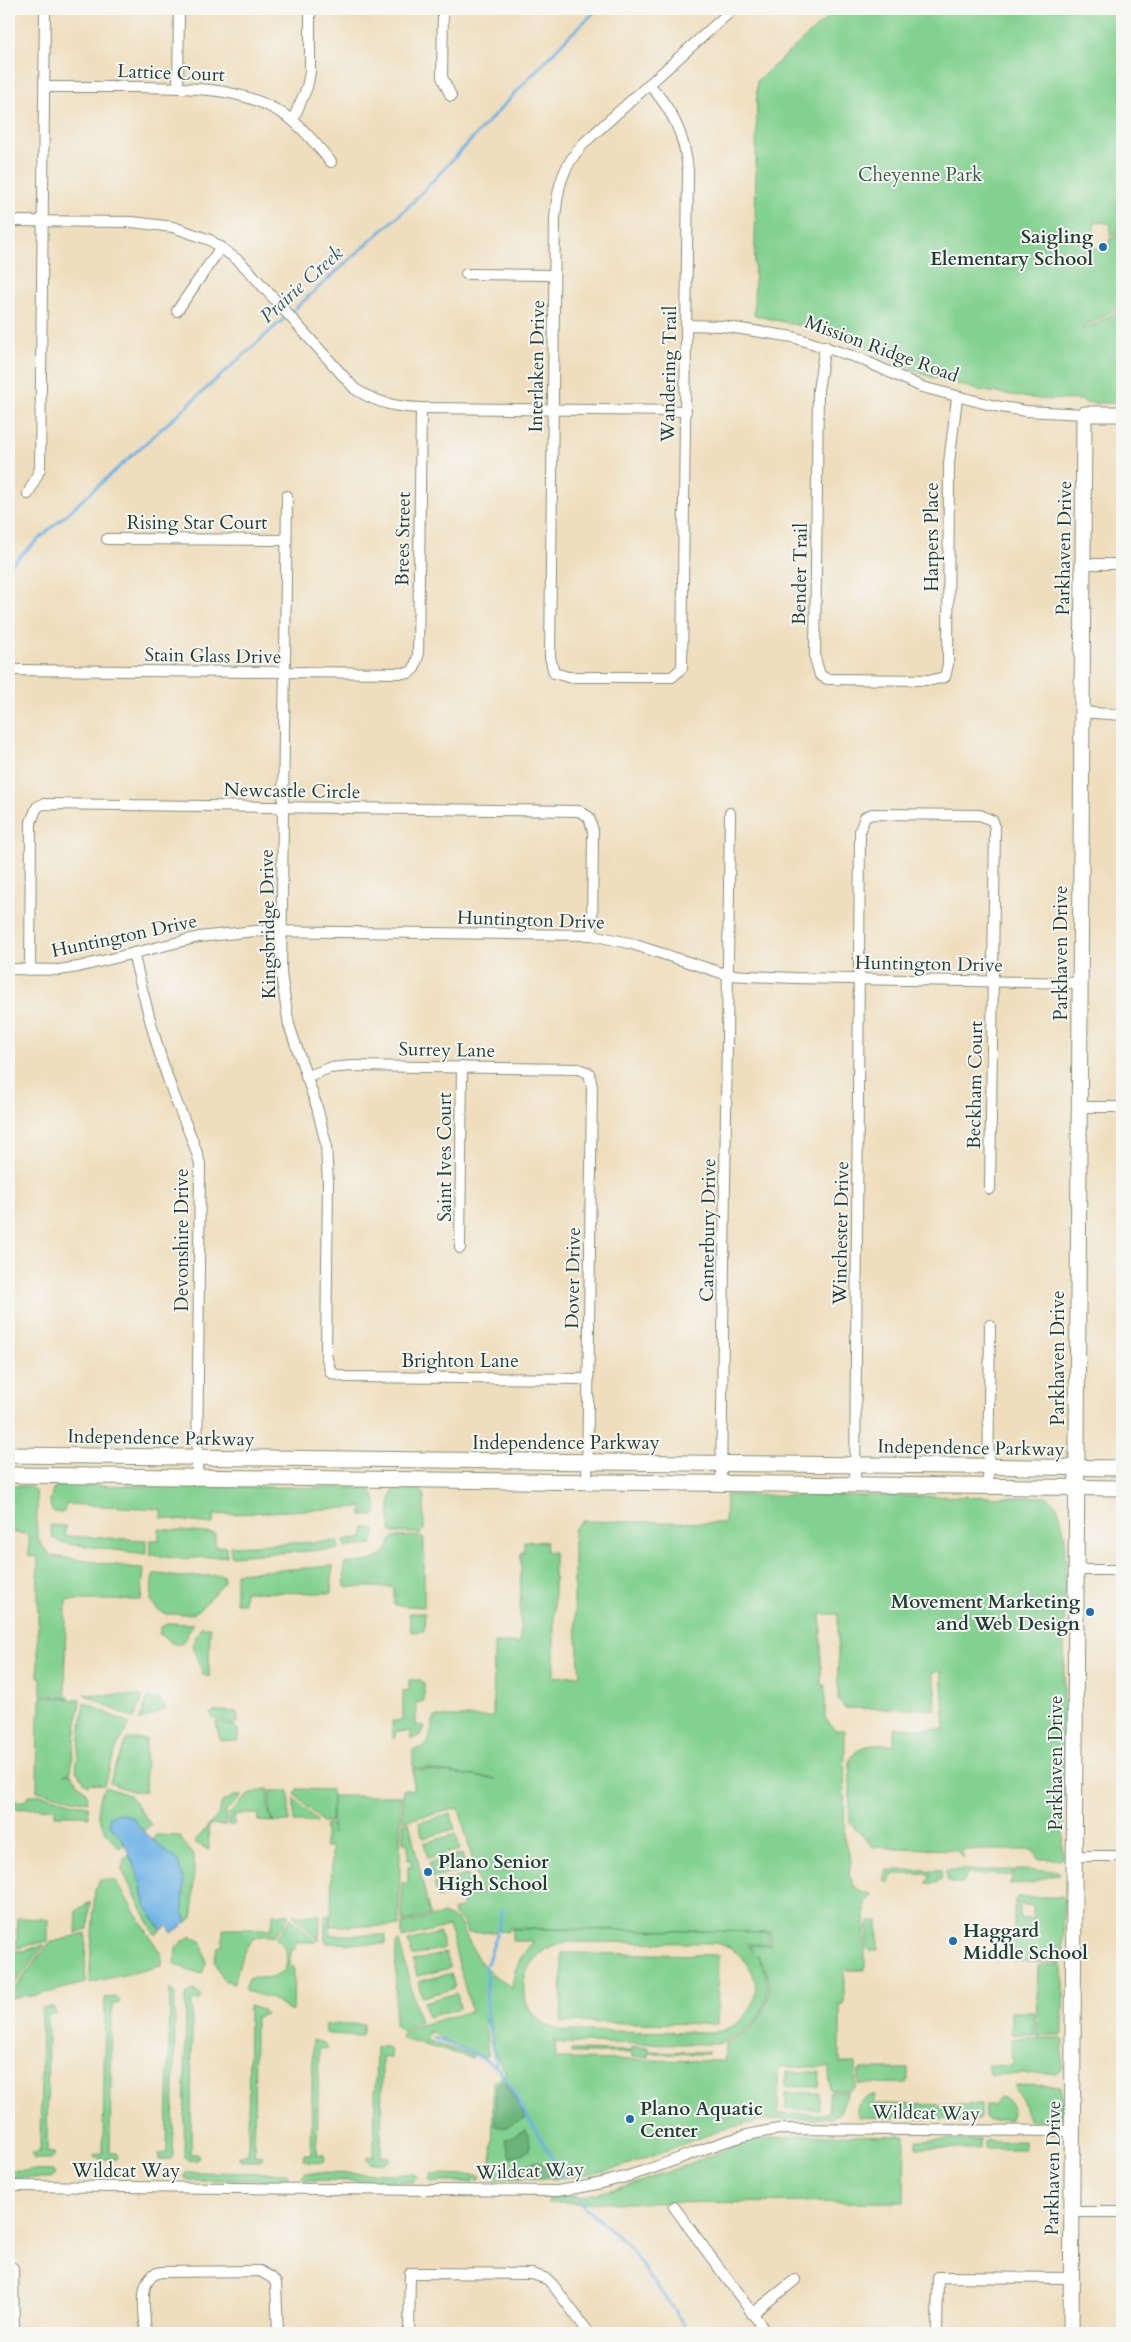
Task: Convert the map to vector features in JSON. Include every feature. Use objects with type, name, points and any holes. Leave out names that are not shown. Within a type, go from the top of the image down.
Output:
[{"type":"main road","name":"Mission Ridge Road","points":[[1084,414],[1122,414]]},
{"type":"main road","name":"Parkhaven Drive","points":[[1071,2333],[1084,414]]},
{"type":"main road","name":"Independence Parkway","points":[[9,1455],[1122,1468]]},
{"type":"main road","points":[[44,1455],[44,1476]]},
{"type":"main road","name":"Independence Parkway","points":[[9,1476],[854,1487],[1122,1488]]},
{"type":"street","points":[[28,494],[40,469],[46,9]]},
{"type":"street","points":[[178,88],[179,9]]},
{"type":"street","points":[[293,120],[308,87],[310,72],[310,9]]},
{"type":"street","points":[[443,9],[442,77],[451,96]]},
{"type":"street","name":"Interlaken Drive","points":[[678,674],[665,678],[568,677],[554,673],[550,657],[555,218],[557,194],[562,174],[571,157],[585,142],[733,9]]},
{"type":"street","name":"Wandering Trail","points":[[649,84],[676,119],[687,153],[683,658],[682,668],[678,674]]},
{"type":"street","name":"Lattice Court","points":[[45,87],[210,89],[240,94],[269,106],[293,120],[330,162]]},
{"type":"street","points":[[9,221],[153,223],[191,232],[221,247],[251,273],[345,378],[367,397],[389,406],[686,411]]},
{"type":"street","points":[[177,311],[221,247]]},
{"type":"street","points":[[466,274],[554,275]]},
{"type":"street","name":"Mission Ridge Road","points":[[686,325],[759,330],[793,337],[861,359],[922,387],[957,398],[1026,411],[1084,414]]},
{"type":"street","name":"Bender Trail","points":[[825,346],[818,390],[817,669],[820,676],[835,680],[932,680],[944,677]]},
{"type":"street","name":"Harpers Place","points":[[944,677],[948,664],[949,463],[957,398]]},
{"type":"street","name":"Brees Street","points":[[414,669],[418,656],[421,408]]},
{"type":"street","name":"Kingsbridge Drive","points":[[287,496],[281,974],[288,1025],[323,1125],[327,1158],[326,1355],[331,1374]]},
{"type":"street","name":"Rising Star Court","points":[[108,539],[286,540]]},
{"type":"street","points":[[1083,564],[1122,564]]},
{"type":"street","name":"Stain Glass Drive","points":[[9,670],[403,674],[410,673],[414,669]]},
{"type":"street","points":[[1081,712],[1122,715]]},
{"type":"street","name":"Newcastle Circle","points":[[30,970],[31,822],[37,807],[43,804],[579,811],[585,813],[592,823],[593,831],[592,936]]},
{"type":"street","name":"Canterbury Drive","points":[[721,1485],[730,813]]},
{"type":"street","name":"Winchester Drive","points":[[854,1487],[861,823],[865,817],[881,813],[980,815],[993,821],[996,836],[994,981]]},
{"type":"street","name":"Huntington Drive","points":[[9,969],[58,970],[78,967],[213,935],[282,932],[592,936],[629,943],[728,975],[860,980],[1080,983]]},
{"type":"street","name":"Devonshire Drive","points":[[133,954],[157,1046],[173,1094],[192,1137],[200,1164],[197,1478]]},
{"type":"street","name":"Beckham Court","points":[[990,1189],[994,981]]},
{"type":"street","name":"Surrey Lane","points":[[306,1077],[329,1068],[346,1066],[578,1069],[589,1073]]},
{"type":"street","name":"Saint Ives Court","points":[[460,1248],[462,1066]]},
{"type":"street","name":"Dover Drive","points":[[587,1484],[592,1087],[589,1073]]},
{"type":"street","points":[[1078,1107],[1122,1107]]},
{"type":"street","points":[[988,1487],[990,1325]]},
{"type":"street","name":"Brighton Lane","points":[[331,1374],[345,1377],[588,1379]]},
{"type":"street","points":[[1075,1570],[1122,1570]]},
{"type":"street","points":[[1074,1856],[1122,1856]]},
{"type":"street","name":"Wildcat Way","points":[[9,2186],[557,2191],[588,2187],[621,2179],[732,2138],[779,2129],[1073,2131]]},
{"type":"street","points":[[674,2207],[767,2333]]},
{"type":"street","points":[[1072,2212],[1122,2212]]},
{"type":"street","points":[[9,2268],[13,2268],[14,2333]]},
{"type":"street","points":[[146,2333],[144,2288],[148,2278],[157,2272],[260,2271],[275,2274],[278,2290],[278,2333]]},
{"type":"street","points":[[409,2333],[410,2273],[532,2274],[547,2279],[589,2333]]},
{"type":"street","points":[[937,2333],[938,2277],[1071,2278]]},
{"type":"street","points":[[752,2314],[795,2280]]},
{"type":"green space","name":"Cheyenne Park","points":[[837,9],[1122,9],[1122,205],[1116,209],[1122,218],[1122,229],[1110,236],[1111,224],[1095,221],[1091,247],[1108,250],[1110,239],[1122,232],[1122,306],[1084,327],[1084,330],[1122,309],[1122,403],[1085,403],[1083,400],[1038,399],[978,390],[925,375],[839,335],[754,315],[757,81]]},
{"type":"green space","points":[[62,1485],[366,1488],[374,1495],[377,1513],[374,1516],[362,1515],[362,1507],[214,1515],[214,1522],[212,1524],[161,1518],[161,1509],[66,1504],[64,1512],[54,1512],[51,1509],[50,1501],[53,1489]]},
{"type":"green space","points":[[9,1486],[30,1486],[36,1492],[37,1534],[44,1549],[52,1556],[144,1569],[141,1600],[66,1600],[65,1693],[70,1698],[41,1695],[41,1677],[38,1677],[38,1557],[29,1556],[29,1538],[27,1534],[9,1532]]},
{"type":"green space","points":[[419,1488],[424,1494],[424,1530],[421,1533],[393,1533],[390,1531],[390,1499],[394,1490]]},
{"type":"green space","points":[[726,1495],[1045,1497],[1051,1499],[1060,1513],[1065,1536],[1063,1857],[1060,1859],[1038,1859],[1033,1850],[961,1850],[964,1859],[956,1850],[873,1847],[850,1823],[850,1761],[857,1750],[868,1746],[894,1745],[894,1728],[945,1729],[941,1671],[932,1673],[936,1690],[935,1709],[844,1708],[838,1700],[838,1614],[821,1614],[821,1684],[825,1685],[825,1718],[835,1730],[845,1730],[844,1839],[851,1860],[849,1875],[855,1887],[863,1893],[872,1894],[865,1905],[865,1970],[844,1970],[844,2004],[840,2004],[840,2063],[856,2063],[856,2086],[850,2090],[830,2090],[829,2067],[778,2067],[778,2114],[829,2114],[829,2092],[848,2092],[839,2114],[833,2118],[766,2120],[724,2129],[621,2167],[577,2177],[492,2179],[493,2083],[506,2072],[495,2054],[489,2019],[485,2019],[488,2056],[485,2057],[441,2039],[435,2033],[428,2031],[429,2035],[426,2038],[428,2041],[473,2055],[472,2058],[402,2039],[401,2036],[410,2028],[471,2011],[449,1926],[402,1938],[402,1924],[442,1914],[458,1920],[478,1959],[491,1973],[512,1988],[518,1963],[534,1941],[512,1941],[512,1929],[768,1932],[768,1944],[746,1944],[754,1952],[749,1945],[770,1945],[770,1932],[509,1928],[509,1931],[468,1933],[461,1919],[454,1915],[453,1910],[463,1907],[461,1898],[481,1893],[459,1808],[403,1821],[403,1790],[413,1790],[413,1769],[496,1779],[413,1767],[413,1750],[425,1745],[428,1741],[435,1717],[493,1717],[494,1643],[520,1643],[521,1552],[524,1552],[524,1541],[547,1542],[546,1552],[554,1552],[554,1677],[580,1675],[574,1601],[574,1529],[582,1521],[725,1523]],"holes":[[[564,1942],[717,1943],[734,1951],[746,1962],[753,1974],[756,1988],[753,2002],[746,2014],[734,2025],[717,2032],[563,2031],[546,2025],[533,2014],[526,2001],[524,1987],[526,1973],[534,1960],[547,1949]],[[756,1955],[764,1968],[768,1981],[765,2007],[758,2019],[749,2030],[725,2044],[725,2061],[556,2059],[555,2042],[553,2041],[563,2043],[717,2044],[739,2035],[756,2020],[762,2011],[765,2000],[767,1989],[766,1976]]]},
{"type":"green space","points":[[50,1525],[66,1526],[65,1536],[146,1540],[146,1554],[61,1543],[52,1537]]},
{"type":"green space","points":[[364,1527],[376,1530],[372,1544],[345,1548],[344,1540],[363,1539]]},
{"type":"green space","points":[[159,1529],[215,1534],[215,1547],[226,1546],[227,1556],[181,1559],[150,1555],[150,1540],[159,1540]]},
{"type":"green space","points":[[421,1536],[424,1539],[424,1607],[394,1605],[394,1589],[392,1587],[345,1587],[344,1563],[377,1558],[386,1551],[394,1537]]},
{"type":"green space","points":[[338,1541],[338,1549],[231,1556],[230,1546]]},
{"type":"green space","points":[[333,1566],[331,1593],[245,1592],[244,1603],[236,1603],[236,1573]]},
{"type":"green space","points":[[154,1575],[180,1577],[223,1575],[224,1582],[201,1608],[193,1614],[166,1614],[157,1609],[151,1602],[152,1580]]},
{"type":"green space","points":[[409,1613],[425,1613],[424,1631],[411,1632]]},
{"type":"green space","points":[[167,1623],[194,1624],[181,1644],[174,1644],[159,1634],[161,1627]]},
{"type":"green space","points":[[201,1627],[210,1627],[209,1677],[203,1675],[192,1645]]},
{"type":"green space","points":[[409,1680],[421,1680],[424,1683],[424,1701],[416,1703],[416,1725],[424,1726],[420,1736],[411,1739],[411,1732],[396,1731],[395,1738],[393,1739],[392,1721],[401,1721],[403,1718],[403,1690],[409,1691]]},
{"type":"green space","points":[[84,1694],[141,1696],[143,1698],[134,1718],[131,1718]]},
{"type":"green space","points":[[41,1697],[80,1700],[71,1771],[64,1774],[71,1773],[87,1794],[88,1802],[37,1791],[38,1715],[41,1714]]},
{"type":"green space","points":[[148,1698],[154,1700],[158,1698],[166,1709],[139,1721]]},
{"type":"green space","points":[[84,1702],[130,1724],[117,1747],[104,1785],[90,1783],[87,1785],[76,1771]]},
{"type":"green space","points":[[217,1711],[238,1712],[238,1722],[234,1725],[214,1719],[210,1713]]},
{"type":"green space","points":[[216,1722],[236,1727],[238,1730],[238,1741],[220,1740]]},
{"type":"green space","points":[[127,1739],[146,1739],[145,1792],[132,1791],[109,1783]]},
{"type":"green space","points":[[105,1787],[129,1795],[151,1825],[143,1831],[132,1817],[121,1813],[110,1823],[125,1844],[119,1848],[103,1827],[98,1812],[100,1796]]},
{"type":"green space","points":[[268,1789],[268,1808],[272,1822],[258,1821],[259,1814],[235,1814],[234,1825],[229,1825],[229,1814],[247,1796]]},
{"type":"green space","points":[[297,1789],[332,1790],[331,1822],[322,1822],[295,1795]]},
{"type":"green space","points":[[270,1791],[289,1791],[289,1822],[273,1822],[270,1812]]},
{"type":"green space","points":[[29,1795],[41,1795],[88,1806],[89,1817],[83,1815],[55,1815],[55,1808],[15,1809],[15,1801],[25,1801]]},
{"type":"green space","points":[[234,1796],[242,1796],[226,1811],[226,1825],[210,1825],[208,1828],[209,1850],[194,1842],[219,1814],[222,1802]]},
{"type":"green space","points":[[332,1796],[401,1796],[399,1926],[331,1926],[332,1847],[325,1847],[325,1825],[331,1825],[332,1835]]},
{"type":"green space","points":[[294,1798],[318,1822],[294,1822]]},
{"type":"green space","points":[[451,1814],[455,1829],[423,1838],[419,1823]]},
{"type":"green space","points":[[409,1822],[430,1915],[402,1922],[402,1883],[408,1883],[408,1866],[412,1866],[411,1860],[408,1860],[408,1844],[403,1843],[403,1823]]},
{"type":"green space","points":[[456,1834],[460,1850],[428,1858],[424,1843]]},
{"type":"green space","points":[[156,1835],[179,1836],[194,1856],[193,1918],[187,1922],[183,1910],[184,1893],[153,1838]]},
{"type":"green space","points":[[462,1854],[466,1870],[433,1878],[429,1863]]},
{"type":"green space","points":[[129,1855],[138,1874],[146,1907],[161,1930],[155,1935],[122,1870],[124,1859]]},
{"type":"green space","points":[[887,1870],[941,1870],[941,1880],[937,1880],[937,1883],[926,1883],[931,1874],[894,1874],[887,1883],[884,1880]]},
{"type":"green space","points":[[946,1870],[1014,1870],[1012,1875],[968,1874],[962,1883],[950,1883],[950,1880],[946,1880]]},
{"type":"green space","points":[[1016,1870],[1058,1871],[1060,1874],[1050,1875],[1032,1883],[1009,1884]]},
{"type":"green space","points":[[467,1875],[471,1890],[438,1898],[434,1883]]},
{"type":"green space","points":[[99,1880],[115,1880],[162,1956],[162,1966],[89,1983],[95,1889],[98,1886]]},
{"type":"green space","points":[[1017,1897],[1062,1897],[1064,1899],[1063,1961],[1061,1963],[1014,1961],[1014,1906],[1020,1906],[1020,1919],[1033,1919],[1033,1906],[1014,1903]]},
{"type":"green space","points":[[90,1902],[88,1929],[76,1933],[77,1910]]},
{"type":"green space","points":[[273,1914],[288,1914],[288,1918],[274,1937],[264,1936],[256,1938],[250,1943],[245,1950],[234,1983],[223,1980],[214,1960],[217,1948],[223,1944],[223,1929],[270,1929],[272,1928]]},
{"type":"green space","points":[[293,1915],[320,1915],[319,1941]]},
{"type":"green space","points":[[325,1915],[330,1915],[330,1935],[385,1935],[385,1944],[327,1943],[325,1940]]},
{"type":"green space","points":[[17,1918],[48,1919],[48,1941],[17,1948]]},
{"type":"green space","points":[[291,1918],[317,1942],[295,1942],[295,1949],[290,1950],[290,1967],[294,1967],[293,2011],[291,2012],[270,1998],[246,1991],[245,1987],[248,1979],[255,1977],[273,1978],[285,1970],[287,1962],[285,1949],[276,1939]]},
{"type":"green space","points":[[870,1921],[878,1921],[878,1950],[869,1950],[867,1948],[868,1923]]},
{"type":"green space","points":[[86,1933],[85,1983],[38,1995],[15,1998],[15,1988],[49,1943]]},
{"type":"green space","points":[[440,1933],[444,1948],[412,1956],[408,1941]]},
{"type":"green space","points":[[189,1937],[202,1942],[206,1963],[202,1974],[175,1965],[176,1947]]},
{"type":"green space","points":[[399,1941],[420,2023],[409,2026],[403,2032],[395,2025],[396,1943]]},
{"type":"green space","points":[[45,1945],[12,1987],[12,1999],[9,1999],[9,1950],[23,1951]]},
{"type":"green space","points":[[446,1953],[450,1968],[417,1976],[413,1961]]},
{"type":"green space","points":[[562,1953],[718,1955],[717,2024],[561,2022]]},
{"type":"green space","points":[[1038,1965],[1061,1965],[1063,1967],[1063,2033],[1061,2035],[1036,2035]]},
{"type":"green space","points":[[451,1973],[455,1988],[422,1997],[418,1982]]},
{"type":"green space","points":[[170,1988],[175,1994],[173,2155],[171,2159],[159,2159],[158,2154],[167,2153]]},
{"type":"green space","points":[[193,1990],[201,1995],[200,2000],[192,2001],[191,2154],[198,2154],[199,2157],[196,2161],[189,2160],[184,2156],[186,1995]]},
{"type":"green space","points":[[457,1993],[460,2008],[428,2017],[424,2002]]},
{"type":"green space","points":[[116,1997],[120,2001],[118,2004],[112,2004],[110,2153],[116,2153],[118,2157],[116,2159],[98,2159],[94,2155],[103,2153],[105,1998]]},
{"type":"green space","points":[[249,2006],[262,2010],[265,2014],[255,2017],[254,2155],[263,2156],[260,2161],[243,2161],[239,2158],[239,2155],[248,2155]]},
{"type":"green space","points":[[53,2007],[56,2013],[48,2015],[47,2152],[54,2153],[55,2155],[51,2159],[34,2159],[32,2153],[40,2152],[42,2008]]},
{"type":"green space","points":[[1011,2012],[1034,2012],[1034,2035],[1011,2033]]},
{"type":"green space","points":[[325,2024],[364,2024],[362,2036],[329,2034],[326,2033]]},
{"type":"green space","points":[[1016,2038],[1061,2038],[1063,2040],[1062,2068],[1056,2073],[991,2075],[987,2065],[1012,2066],[1011,2040]]},
{"type":"green space","points":[[313,2040],[324,2043],[328,2048],[319,2049],[317,2154],[324,2155],[325,2160],[314,2163],[303,2160],[304,2154],[311,2154]]},
{"type":"green space","points":[[376,2047],[387,2047],[391,2051],[391,2057],[382,2058],[381,2156],[389,2157],[389,2161],[386,2163],[370,2163],[366,2158],[374,2156]]},
{"type":"green space","points":[[632,2047],[648,2047],[648,2051],[708,2052],[708,2054],[648,2053],[648,2057],[632,2057],[632,2053],[571,2053],[571,2050],[632,2051]]},
{"type":"green space","points":[[862,2069],[908,2069],[908,2081],[907,2083],[859,2084],[859,2071]]},
{"type":"green space","points":[[786,2072],[820,2072],[819,2087],[786,2087]]},
{"type":"green space","points":[[504,2080],[526,2118],[504,2128],[495,2124],[496,2085]]},
{"type":"green space","points":[[1015,2085],[1061,2086],[1062,2117],[1058,2121],[1031,2121],[1021,2096],[1015,2089]]},
{"type":"green space","points":[[786,2093],[819,2093],[819,2109],[786,2109]]},
{"type":"green space","points":[[875,2095],[873,2104],[981,2105],[981,2117],[978,2120],[859,2117],[857,2109],[860,2102],[867,2097]]},
{"type":"green space","points":[[1000,2097],[1007,2100],[1012,2106],[1013,2112],[1010,2120],[987,2120],[985,2117],[985,2105],[994,2105]]},
{"type":"green space","points":[[526,2130],[530,2141],[530,2150],[511,2158],[505,2139]]},
{"type":"green space","points":[[807,2135],[905,2136],[904,2202],[548,2203],[548,2198],[585,2196],[634,2184],[744,2143],[771,2138]]},
{"type":"green space","points":[[917,2140],[980,2140],[980,2149],[917,2148]]},
{"type":"green space","points":[[985,2141],[1024,2141],[1024,2149],[985,2149]]},
{"type":"green space","points":[[534,2161],[557,2171],[562,2176],[556,2179],[511,2178],[508,2172]]},
{"type":"green space","points":[[9,2170],[53,2171],[55,2175],[52,2178],[9,2178]]},
{"type":"green space","points":[[186,2172],[288,2173],[290,2178],[287,2180],[189,2180],[184,2177]]},
{"type":"green space","points":[[305,2173],[415,2174],[417,2178],[413,2182],[305,2180],[302,2177]]},
{"type":"green space","points":[[431,2174],[481,2176],[479,2180],[473,2179],[473,2182],[432,2182],[429,2179]]},
{"type":"water","points":[[121,1813],[132,1817],[143,1831],[178,1861],[184,1881],[183,1910],[187,1922],[172,1933],[168,1926],[161,1930],[146,1907],[138,1874],[123,1840],[111,1827],[110,1816]]},
{"type":"waterway","name":"Prairie Creek","points":[[9,566],[407,208],[567,38],[598,9]]},
{"type":"waterway","points":[[498,1930],[503,1909]]},
{"type":"waterway","points":[[487,1964],[497,1934]]},
{"type":"waterway","points":[[486,1968],[487,2019],[496,2066]]},
{"type":"waterway","points":[[433,2038],[476,2055],[500,2070],[563,2176]]},
{"type":"waterway","points":[[579,2199],[586,2209],[627,2244],[690,2333]]},
{"type":"place","name":"Saigling Elementary School","points":[[1103,247]]},
{"type":"place","name":"Movement Marketing and Web Design","points":[[1090,1612]]},
{"type":"place","name":"Plano Senior High School","points":[[428,1872]]},
{"type":"place","name":"Haggard Middle School","points":[[953,1941]]},
{"type":"place","name":"Plano Aquatic Center","points":[[630,2119]]}]
